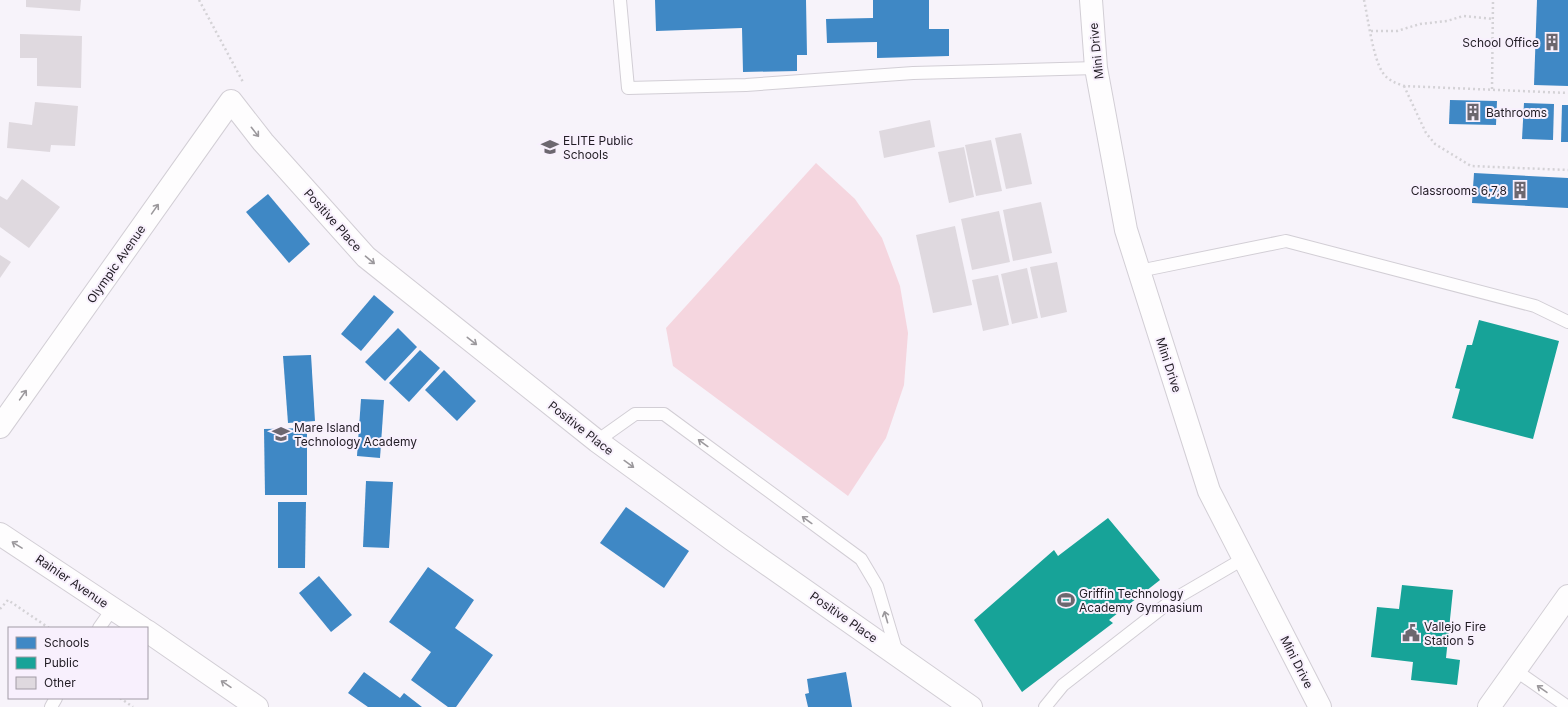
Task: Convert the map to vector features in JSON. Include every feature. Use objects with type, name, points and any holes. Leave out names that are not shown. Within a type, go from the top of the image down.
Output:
[{"type":"street","name":"Mini Drive","points":[[1091,0],[1096,68],[1126,230],[1208,491],[1320,707]]},
{"type":"street","name":"Olympic Avenue","points":[[0,427],[231,102]]},
{"type":"street","name":"Positive Place","points":[[231,102],[263,142],[366,257],[597,441],[733,540],[972,707]]},
{"type":"street","name":"Rainier Avenue","points":[[0,534],[141,627]]},
{"type":"street","points":[[1489,707],[1568,596]]},
{"type":"street","points":[[148,632],[257,707]]},
{"type":"lane","points":[[620,0],[628,88],[746,85],[913,73],[1096,68]]},
{"type":"lane","points":[[1139,271],[1286,240],[1535,306],[1568,322]]},
{"type":"lane","points":[[597,441],[634,414],[664,414],[862,559],[877,586],[897,654]]},
{"type":"lane","points":[[1045,707],[1063,685],[1172,601],[1243,559]]},
{"type":"lane","points":[[100,627],[113,608]]},
{"type":"lane","points":[[1515,670],[1568,707]]},
{"type":"path","points":[[199,0],[244,80],[231,102]]},
{"type":"path","points":[[1364,0],[1380,67],[1389,80],[1404,86],[1568,93]]},
{"type":"path","points":[[1492,89],[1493,0]]},
{"type":"path","points":[[1371,31],[1397,31],[1420,24],[1447,21],[1463,16],[1493,19]]},
{"type":"path","points":[[1404,86],[1426,133],[1435,144],[1471,166],[1568,170]]},
{"type":"path","points":[[0,609],[8,600],[48,627]]},
{"type":"path","points":[[121,699],[133,707]]},
{"type":"shaded area","points":[[816,163],[855,199],[882,238],[900,286],[908,333],[904,385],[886,438],[848,496],[673,366],[666,328]]},
{"type":"building: Schools","points":[[655,0],[806,0],[807,55],[797,55],[797,71],[743,72],[742,28],[656,31]]},
{"type":"building: Schools","points":[[873,0],[929,0],[929,29],[949,29],[949,56],[877,58],[877,42],[827,43],[826,19],[873,18]]},
{"type":"building: Schools","name":"School Office","points":[[1537,0],[1568,0],[1568,86],[1534,85]]},
{"type":"building: Schools","name":"Bathrooms","points":[[1450,100],[1497,101],[1496,125],[1449,124]]},
{"type":"building: Schools","points":[[1524,103],[1554,104],[1553,140],[1522,139]]},
{"type":"building: Schools","points":[[1562,105],[1568,105],[1568,142],[1561,142]]},
{"type":"building: Schools","name":"Classrooms 6,7,8","points":[[1474,173],[1568,178],[1568,208],[1472,203]]},
{"type":"building: Schools","points":[[268,194],[310,244],[289,263],[246,212]]},
{"type":"building: Schools","points":[[374,295],[394,312],[361,351],[341,334]]},
{"type":"building: Schools","points":[[398,328],[417,347],[385,381],[365,362]]},
{"type":"building: Schools","points":[[420,350],[440,368],[409,402],[389,383]]},
{"type":"building: Schools","points":[[311,355],[315,421],[288,423],[283,356]]},
{"type":"building: Schools","points":[[444,370],[476,401],[457,421],[425,390]]},
{"type":"building: Schools","points":[[361,399],[384,400],[380,458],[357,456]]},
{"type":"building: Schools","points":[[307,428],[307,495],[265,495],[264,429]]},
{"type":"building: Schools","points":[[366,481],[393,482],[389,548],[363,547]]},
{"type":"building: Schools","points":[[278,502],[306,502],[305,568],[278,568]]},
{"type":"building: Schools","points":[[626,507],[689,551],[664,588],[600,543]]},
{"type":"building: Schools","points":[[428,567],[474,600],[455,628],[493,655],[456,707],[448,707],[411,680],[431,652],[389,622]]},
{"type":"building: Schools","points":[[319,576],[352,615],[331,632],[299,593]]},
{"type":"building: Schools","points":[[364,672],[400,698],[404,693],[422,707],[368,707],[348,693]]},
{"type":"building: Schools","points":[[846,672],[852,707],[808,707],[805,694],[809,693],[807,679]]},
{"type":"building: Public","points":[[1479,320],[1559,341],[1533,439],[1452,418],[1460,389],[1455,388],[1467,345],[1472,345]]},
{"type":"building: Public","name":"Griffin Technology Academy Gymnasium","points":[[1108,518],[1160,580],[1109,620],[1113,623],[1022,692],[974,620],[1054,550],[1058,556]]},
{"type":"building: Public","name":"Vallejo Fire Station 5","points":[[1402,585],[1453,590],[1446,658],[1460,660],[1457,685],[1411,680],[1413,662],[1371,657],[1377,607],[1399,609]]},
{"type":"building: Other","points":[[26,0],[81,0],[80,11],[26,7]]},
{"type":"building: Other","points":[[20,34],[82,36],[81,88],[37,86],[37,58],[20,58]]},
{"type":"building: Other","points":[[35,102],[78,106],[75,146],[51,145],[50,152],[7,148],[9,122],[32,125]]},
{"type":"building: Other","points":[[930,120],[935,147],[884,158],[879,131]]},
{"type":"building: Other","points":[[1021,133],[1032,184],[1006,189],[995,138]]},
{"type":"building: Other","points":[[991,140],[1002,191],[976,196],[965,145]]},
{"type":"building: Other","points":[[964,147],[974,197],[949,203],[938,152]]},
{"type":"building: Other","points":[[22,179],[60,207],[29,248],[0,227],[0,196],[7,200]]},
{"type":"building: Other","points":[[1041,202],[1052,253],[1013,261],[1003,210]]},
{"type":"building: Other","points":[[999,211],[1010,262],[972,270],[961,219]]},
{"type":"building: Other","points":[[955,226],[972,305],[933,313],[916,235]]},
{"type":"building: Other","points":[[0,255],[11,262],[0,278]]},
{"type":"building: Other","points":[[1057,262],[1067,312],[1041,318],[1030,267]]},
{"type":"building: Other","points":[[1027,268],[1038,318],[1012,324],[1001,274]]},
{"type":"building: Other","points":[[998,275],[1009,325],[983,331],[972,280]]},
{"type":"place","name":"School Office","points":[[1552,42]]},
{"type":"place","name":"Bathrooms","points":[[1473,112]]},
{"type":"place","name":"ELITE Public Schools","points":[[550,147]]},
{"type":"place","name":"Classrooms 6,7,8","points":[[1520,190]]},
{"type":"place","name":"Mare Island Technology Academy","points":[[281,434]]},
{"type":"place","name":"Griffin Technology Academy Gymnasium","points":[[1066,600]]},
{"type":"place","name":"Vallejo Fire Station 5","points":[[1411,633]]}]
